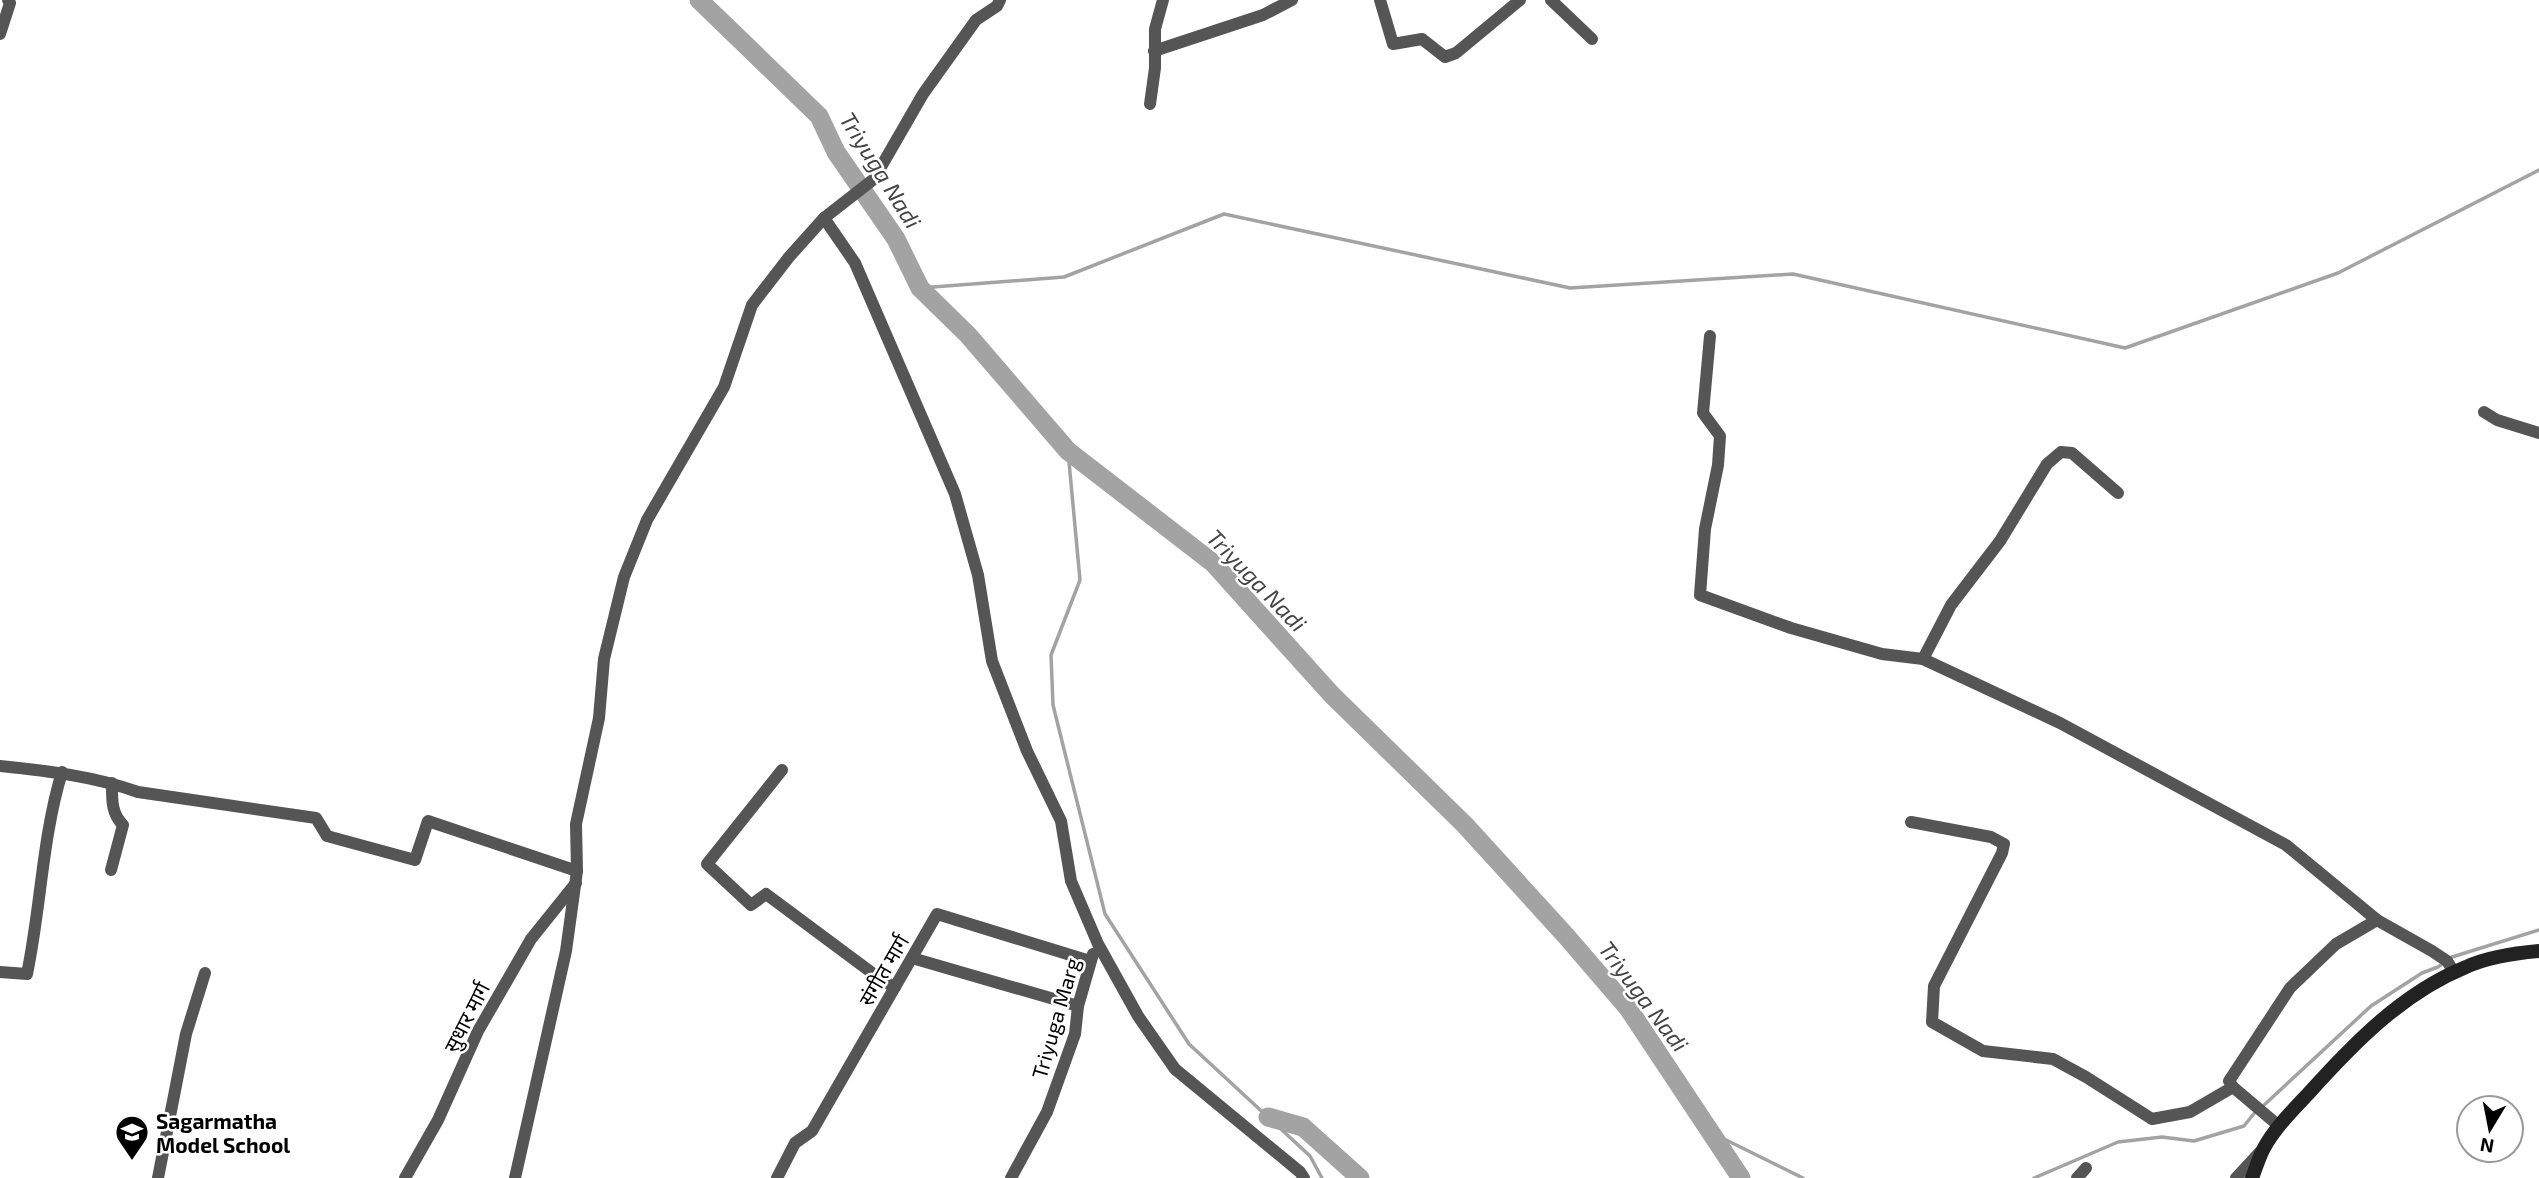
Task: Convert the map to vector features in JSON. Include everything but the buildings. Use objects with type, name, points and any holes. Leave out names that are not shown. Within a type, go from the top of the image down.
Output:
[{"type":"main road","points":[[2252,1178],[2263,1149],[2279,1126],[2333,1066],[2385,1016],[2434,982],[2468,966],[2518,953],[2539,951]]},
{"type":"street","points":[[0,34],[10,3],[8,0]]},
{"type":"street","points":[[515,1178],[566,951],[576,877],[576,824],[599,718],[604,659],[624,577],[648,520],[724,387],[752,304],[824,218],[874,179],[923,94],[976,20],[998,6],[1000,0]]},
{"type":"street","points":[[1150,104],[1155,68],[1155,29],[1163,0]]},
{"type":"street","points":[[1154,51],[1263,15],[1292,0]]},
{"type":"street","points":[[1380,0],[1394,44],[1422,38],[1444,57],[1456,52],[1520,0]]},
{"type":"street","points":[[1551,0],[1592,39]]},
{"type":"street","points":[[824,218],[855,263],[955,494],[978,575],[992,662],[1027,751],[1061,821],[1071,881],[1098,944],[1138,1016],[1175,1069],[1301,1176]]},
{"type":"street","points":[[1710,335],[1703,413],[1720,436],[1718,465],[1705,529],[1700,595],[1791,628],[1882,654],[1923,659],[2060,723],[2286,845],[2377,920],[2447,961],[2454,972]]},
{"type":"street","points":[[2484,412],[2497,421],[2539,433]]},
{"type":"street","points":[[1923,659],[1951,605],[2000,541],[2046,464],[2061,452],[2072,453],[2118,493]]},
{"type":"street","points":[[0,766],[62,772],[138,792],[316,818],[327,836],[415,860],[428,821],[576,877]]},
{"type":"street","points":[[782,770],[707,864],[751,905],[766,894],[883,981],[895,987]]},
{"type":"street","points":[[0,972],[27,974],[34,942],[46,844],[62,772]]},
{"type":"street","points":[[111,870],[123,825],[115,817],[112,783]]},
{"type":"street","points":[[1911,822],[1991,837],[2004,844],[2002,853],[1934,986],[1932,1022],[1983,1051],[2053,1059],[2151,1119],[2190,1112],[2233,1087]]},
{"type":"street","name":"सुधार मार्ग","points":[[405,1178],[438,1120],[478,1031],[524,950],[576,877]]},
{"type":"street","name":"संगीत मार्ग","points":[[777,1178],[795,1143],[812,1131],[937,914],[1090,961]]},
{"type":"street","points":[[2279,1126],[2229,1081],[2290,988],[2336,944],[2377,920]]},
{"type":"street","name":"Triyuga Marg","points":[[1011,1178],[1047,1112],[1075,1034],[1078,1006],[1090,961],[1098,944]]},
{"type":"street","points":[[912,958],[1078,1006]]},
{"type":"street","points":[[158,1178],[186,1034],[205,974]]},
{"type":"street","points":[[2236,1178],[2263,1149]]},
{"type":"waterway","name":"Triyuga Nadi","points":[[699,0],[819,116],[836,152],[896,239],[920,288],[968,335],[1068,451],[1213,563],[1332,695],[1465,825],[1567,937],[1628,1008],[1741,1178]]},
{"type":"waterway","points":[[920,288],[1064,277],[1224,214],[1570,288],[1793,274],[2125,348],[2338,273],[2539,170]]},
{"type":"waterway","points":[[1068,451],[1080,580],[1051,655],[1053,705],[1105,914],[1189,1044],[1310,1156],[1322,1178]]},
{"type":"waterway","points":[[2263,1106],[2371,1006],[2422,973],[2438,967],[2452,957],[2539,930]]},
{"type":"waterway","points":[[2034,1178],[2118,1142],[2162,1137],[2194,1141],[2244,1126],[2256,1111]]},
{"type":"waterway","points":[[1268,1117],[1303,1127],[1360,1178]]},
{"type":"waterway","points":[[1710,1132],[1803,1178]]},
{"type":"place","name":"Sagarmatha Model School","points":[[132,1162]]}]
